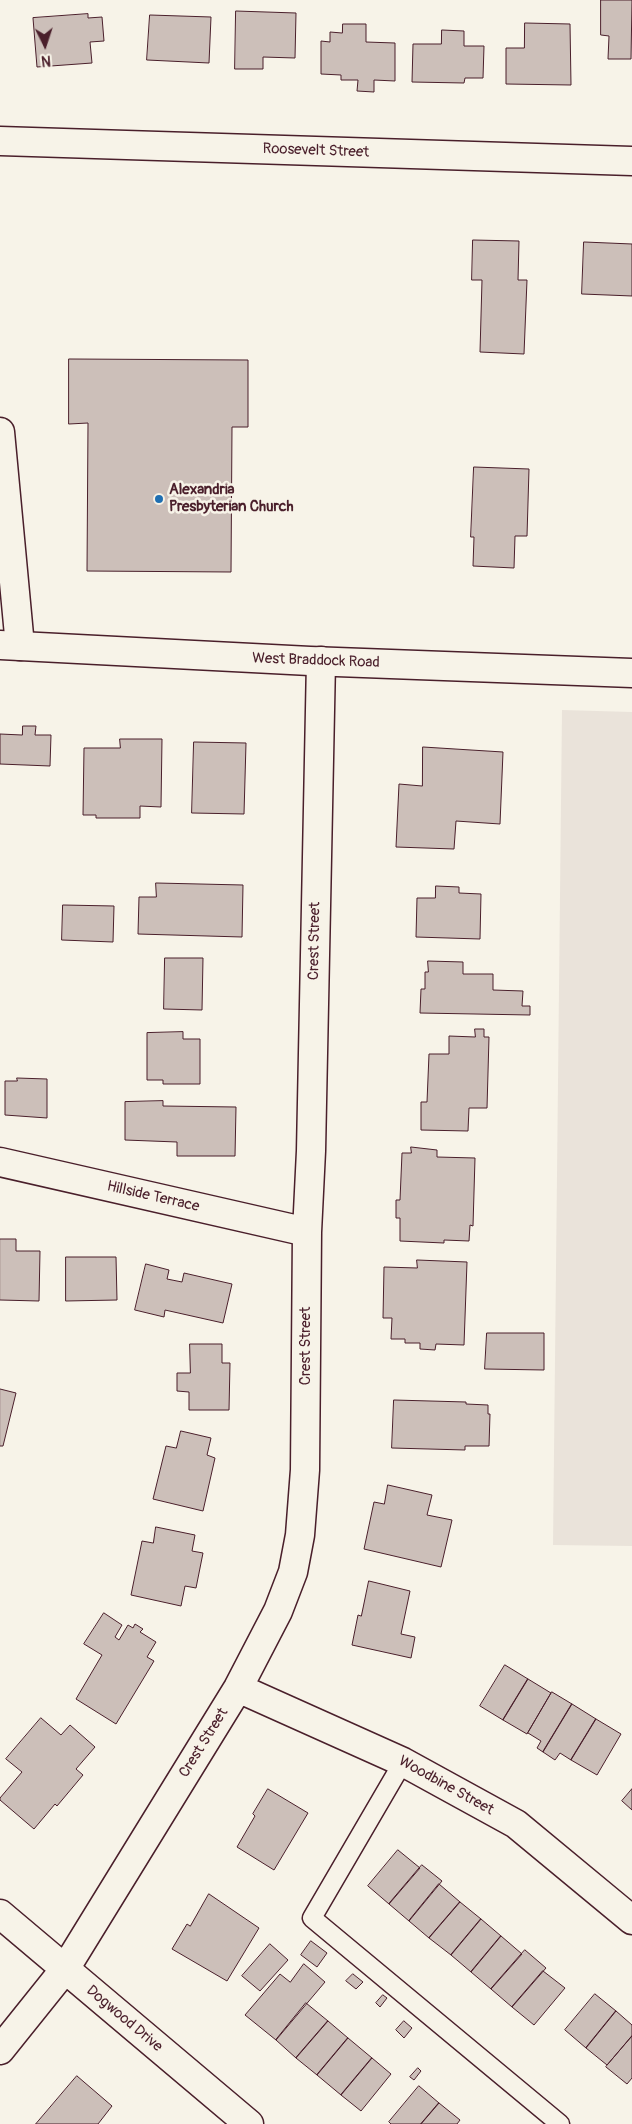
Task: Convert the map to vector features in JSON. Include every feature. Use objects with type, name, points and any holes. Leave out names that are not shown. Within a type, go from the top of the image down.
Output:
[{"type":"street","name":"Roosevelt Street","points":[[0,141],[632,161]]},
{"type":"street","points":[[0,432],[10,646]]},
{"type":"street","name":"West Braddock Road","points":[[10,646],[632,673]]},
{"type":"street","name":"Crest Street","points":[[0,2050],[65,1969],[238,1688],[278,1611],[293,1572],[300,1535],[305,1470],[307,1232],[312,1131],[321,661]]},
{"type":"street","name":"Hillside Terrace","points":[[0,1162],[307,1232]]},
{"type":"street","name":"Woodbine Street","points":[[238,1688],[403,1762],[516,1824],[632,1920]]},
{"type":"street","name":"Dogwood Drive","points":[[0,1914],[249,2124]]},
{"type":"lane","points":[[403,1762],[312,1918],[560,2124]]},
{"type":"shaded area","points":[[562,710],[632,712],[632,1546],[553,1545]]},
{"type":"building","points":[[601,0],[632,0],[631,59],[608,59],[609,36],[601,35]]},
{"type":"building","points":[[236,11],[296,13],[295,58],[263,57],[263,69],[235,69]]},
{"type":"building","points":[[88,14],[88,18],[102,17],[104,41],[90,42],[92,63],[37,67],[33,18]]},
{"type":"building","points":[[150,15],[211,17],[209,63],[147,60]]},
{"type":"building","points":[[525,23],[570,24],[571,85],[506,84],[506,48],[524,48]]},
{"type":"building","points":[[343,24],[366,24],[366,42],[395,43],[395,81],[374,80],[374,92],[357,91],[358,80],[341,80],[341,75],[321,74],[321,41],[330,42],[330,32],[342,33]]},
{"type":"building","points":[[442,30],[464,31],[464,46],[484,46],[483,78],[465,78],[464,83],[412,82],[413,44],[441,44]]},
{"type":"building","points":[[473,240],[519,241],[518,280],[527,280],[524,354],[480,352],[482,280],[472,280]]},
{"type":"building","points":[[584,242],[632,244],[632,296],[582,294]]},
{"type":"building","name":"Alexandria Presbyterian Church","points":[[69,359],[248,360],[248,427],[232,427],[231,572],[87,571],[88,423],[69,424]]},
{"type":"building","points":[[474,467],[529,469],[527,536],[515,536],[514,568],[473,566],[474,537],[471,537]]},
{"type":"building","points":[[23,726],[36,726],[35,735],[51,735],[50,766],[0,764],[0,734],[22,735]]},
{"type":"building","points":[[120,739],[162,739],[161,807],[140,806],[140,818],[96,818],[96,815],[83,815],[84,748],[120,748]]},
{"type":"building","points":[[194,742],[246,743],[244,814],[192,813]]},
{"type":"building","points":[[423,747],[503,752],[500,824],[456,821],[454,849],[396,847],[399,784],[422,786]]},
{"type":"building","points":[[156,883],[243,885],[242,937],[138,934],[139,897],[156,897]]},
{"type":"building","points":[[436,886],[459,887],[459,893],[481,894],[480,939],[416,937],[417,898],[435,898]]},
{"type":"building","points":[[63,905],[114,906],[113,942],[62,940]]},
{"type":"building","points":[[165,958],[203,958],[202,1010],[164,1009]]},
{"type":"building","points":[[428,961],[463,962],[463,974],[493,974],[493,990],[523,991],[522,1006],[530,1006],[530,1015],[420,1013],[421,989],[425,989],[425,972],[428,972]]},
{"type":"building","points":[[475,1029],[484,1029],[484,1037],[489,1037],[487,1108],[469,1108],[468,1131],[421,1130],[421,1102],[427,1102],[429,1054],[449,1054],[449,1036],[475,1037]]},
{"type":"building","points":[[183,1032],[183,1039],[200,1039],[200,1084],[163,1084],[163,1080],[147,1080],[147,1033]]},
{"type":"building","points":[[17,1078],[47,1079],[47,1118],[5,1115],[5,1081],[17,1081]]},
{"type":"building","points":[[163,1101],[163,1106],[236,1107],[235,1156],[177,1156],[177,1142],[125,1140],[125,1102]]},
{"type":"building","points":[[411,1147],[437,1150],[437,1157],[475,1158],[473,1226],[470,1225],[469,1241],[444,1240],[444,1243],[400,1241],[400,1218],[396,1218],[396,1200],[400,1200],[402,1153],[411,1153]]},
{"type":"building","points":[[0,1239],[16,1239],[16,1251],[40,1251],[39,1301],[0,1300]]},
{"type":"building","points":[[66,1257],[116,1257],[117,1300],[66,1301]]},
{"type":"building","points":[[417,1260],[467,1262],[464,1345],[436,1344],[435,1350],[420,1349],[420,1343],[405,1343],[405,1339],[391,1339],[392,1318],[383,1318],[384,1267],[417,1268]]},
{"type":"building","points":[[146,1264],[169,1270],[167,1279],[182,1282],[184,1273],[232,1284],[223,1323],[165,1310],[164,1317],[135,1310]]},
{"type":"building","points":[[487,1333],[544,1333],[544,1370],[485,1369]]},
{"type":"building","points":[[190,1344],[222,1344],[222,1363],[230,1363],[229,1410],[189,1410],[189,1392],[177,1391],[177,1373],[190,1373]]},
{"type":"building","points":[[0,1389],[16,1393],[3,1446],[0,1446]]},
{"type":"building","points":[[394,1400],[466,1402],[466,1404],[488,1405],[488,1414],[490,1414],[489,1446],[465,1446],[465,1450],[392,1448]]},
{"type":"building","points":[[181,1431],[211,1438],[207,1455],[215,1458],[203,1511],[153,1499],[166,1446],[176,1448]]},
{"type":"building","points":[[388,1485],[432,1495],[427,1515],[452,1520],[441,1567],[364,1549],[374,1502],[384,1504]]},
{"type":"building","points":[[156,1527],[195,1535],[192,1551],[203,1553],[196,1588],[185,1586],[181,1606],[131,1595],[142,1541],[153,1543]]},
{"type":"building","points":[[369,1581],[410,1591],[401,1634],[415,1637],[411,1658],[352,1645],[358,1615],[361,1616]]},
{"type":"building","points":[[104,1613],[122,1625],[115,1637],[119,1640],[128,1625],[133,1628],[135,1624],[143,1629],[140,1632],[156,1642],[147,1657],[154,1661],[116,1724],[76,1699],[102,1655],[84,1644]]},
{"type":"building","points":[[505,1665],[528,1679],[503,1720],[480,1706]]},
{"type":"building","points":[[528,1679],[551,1693],[527,1734],[503,1720]]},
{"type":"building","points":[[552,1692],[572,1704],[543,1752],[537,1748],[541,1741],[528,1733]]},
{"type":"building","points":[[572,1704],[596,1719],[571,1760],[560,1753],[555,1760],[543,1752]]},
{"type":"building","points":[[41,1718],[61,1735],[70,1725],[95,1747],[76,1769],[83,1775],[57,1806],[55,1804],[34,1829],[0,1798],[22,1772],[6,1759]]},
{"type":"building","points":[[596,1719],[621,1734],[597,1775],[571,1760]]},
{"type":"building","points":[[268,1789],[308,1813],[274,1870],[237,1847]]},
{"type":"building","points":[[632,1789],[632,1810],[622,1801]]},
{"type":"building","points":[[398,1850],[420,1868],[389,1904],[368,1886]]},
{"type":"building","points":[[422,1865],[442,1881],[409,1921],[389,1904]]},
{"type":"building","points":[[439,1884],[460,1902],[429,1938],[409,1921]]},
{"type":"building","points":[[209,1894],[259,1928],[227,1981],[172,1949],[187,1924],[190,1926]]},
{"type":"building","points":[[460,1902],[481,1919],[451,1955],[429,1938]]},
{"type":"building","points":[[481,1919],[501,1936],[471,1972],[451,1955]]},
{"type":"building","points":[[501,1936],[522,1954],[491,1989],[471,1972]]},
{"type":"building","points":[[311,1941],[327,1953],[317,1967],[301,1955]]},
{"type":"building","points":[[270,1944],[288,1960],[260,1991],[242,1976]]},
{"type":"building","points":[[525,1950],[546,1968],[512,2007],[491,1989]]},
{"type":"building","points":[[304,1964],[325,1982],[276,2040],[245,2015],[280,1974],[290,1982]]},
{"type":"building","points":[[543,1971],[565,1988],[534,2025],[512,2007]]},
{"type":"building","points":[[353,1974],[363,1982],[356,1989],[346,1981]]},
{"type":"building","points":[[595,1994],[616,2011],[586,2048],[565,2030]]},
{"type":"building","points":[[383,1995],[387,1998],[380,2007],[376,2003]]},
{"type":"building","points":[[306,2003],[328,2021],[296,2058],[276,2040]]},
{"type":"building","points":[[616,2011],[632,2025],[632,2036],[607,2065],[586,2048]]},
{"type":"building","points":[[328,2021],[348,2038],[317,2075],[296,2058]]},
{"type":"building","points":[[404,2021],[412,2028],[404,2038],[396,2030]]},
{"type":"building","points":[[632,2036],[632,2078],[627,2084],[606,2067]]},
{"type":"building","points":[[348,2038],[372,2058],[341,2095],[317,2075]]},
{"type":"building","points":[[372,2058],[391,2074],[361,2111],[341,2095]]},
{"type":"building","points":[[418,2068],[421,2071],[414,2080],[410,2077]]},
{"type":"building","points":[[77,2076],[112,2106],[98,2124],[36,2124]]},
{"type":"building","points":[[419,2086],[439,2103],[421,2124],[391,2124],[389,2122]]},
{"type":"building","points":[[439,2103],[460,2120],[457,2124],[421,2124]]},
{"type":"place","name":"Alexandria Presbyterian Church","points":[[159,499]]}]
